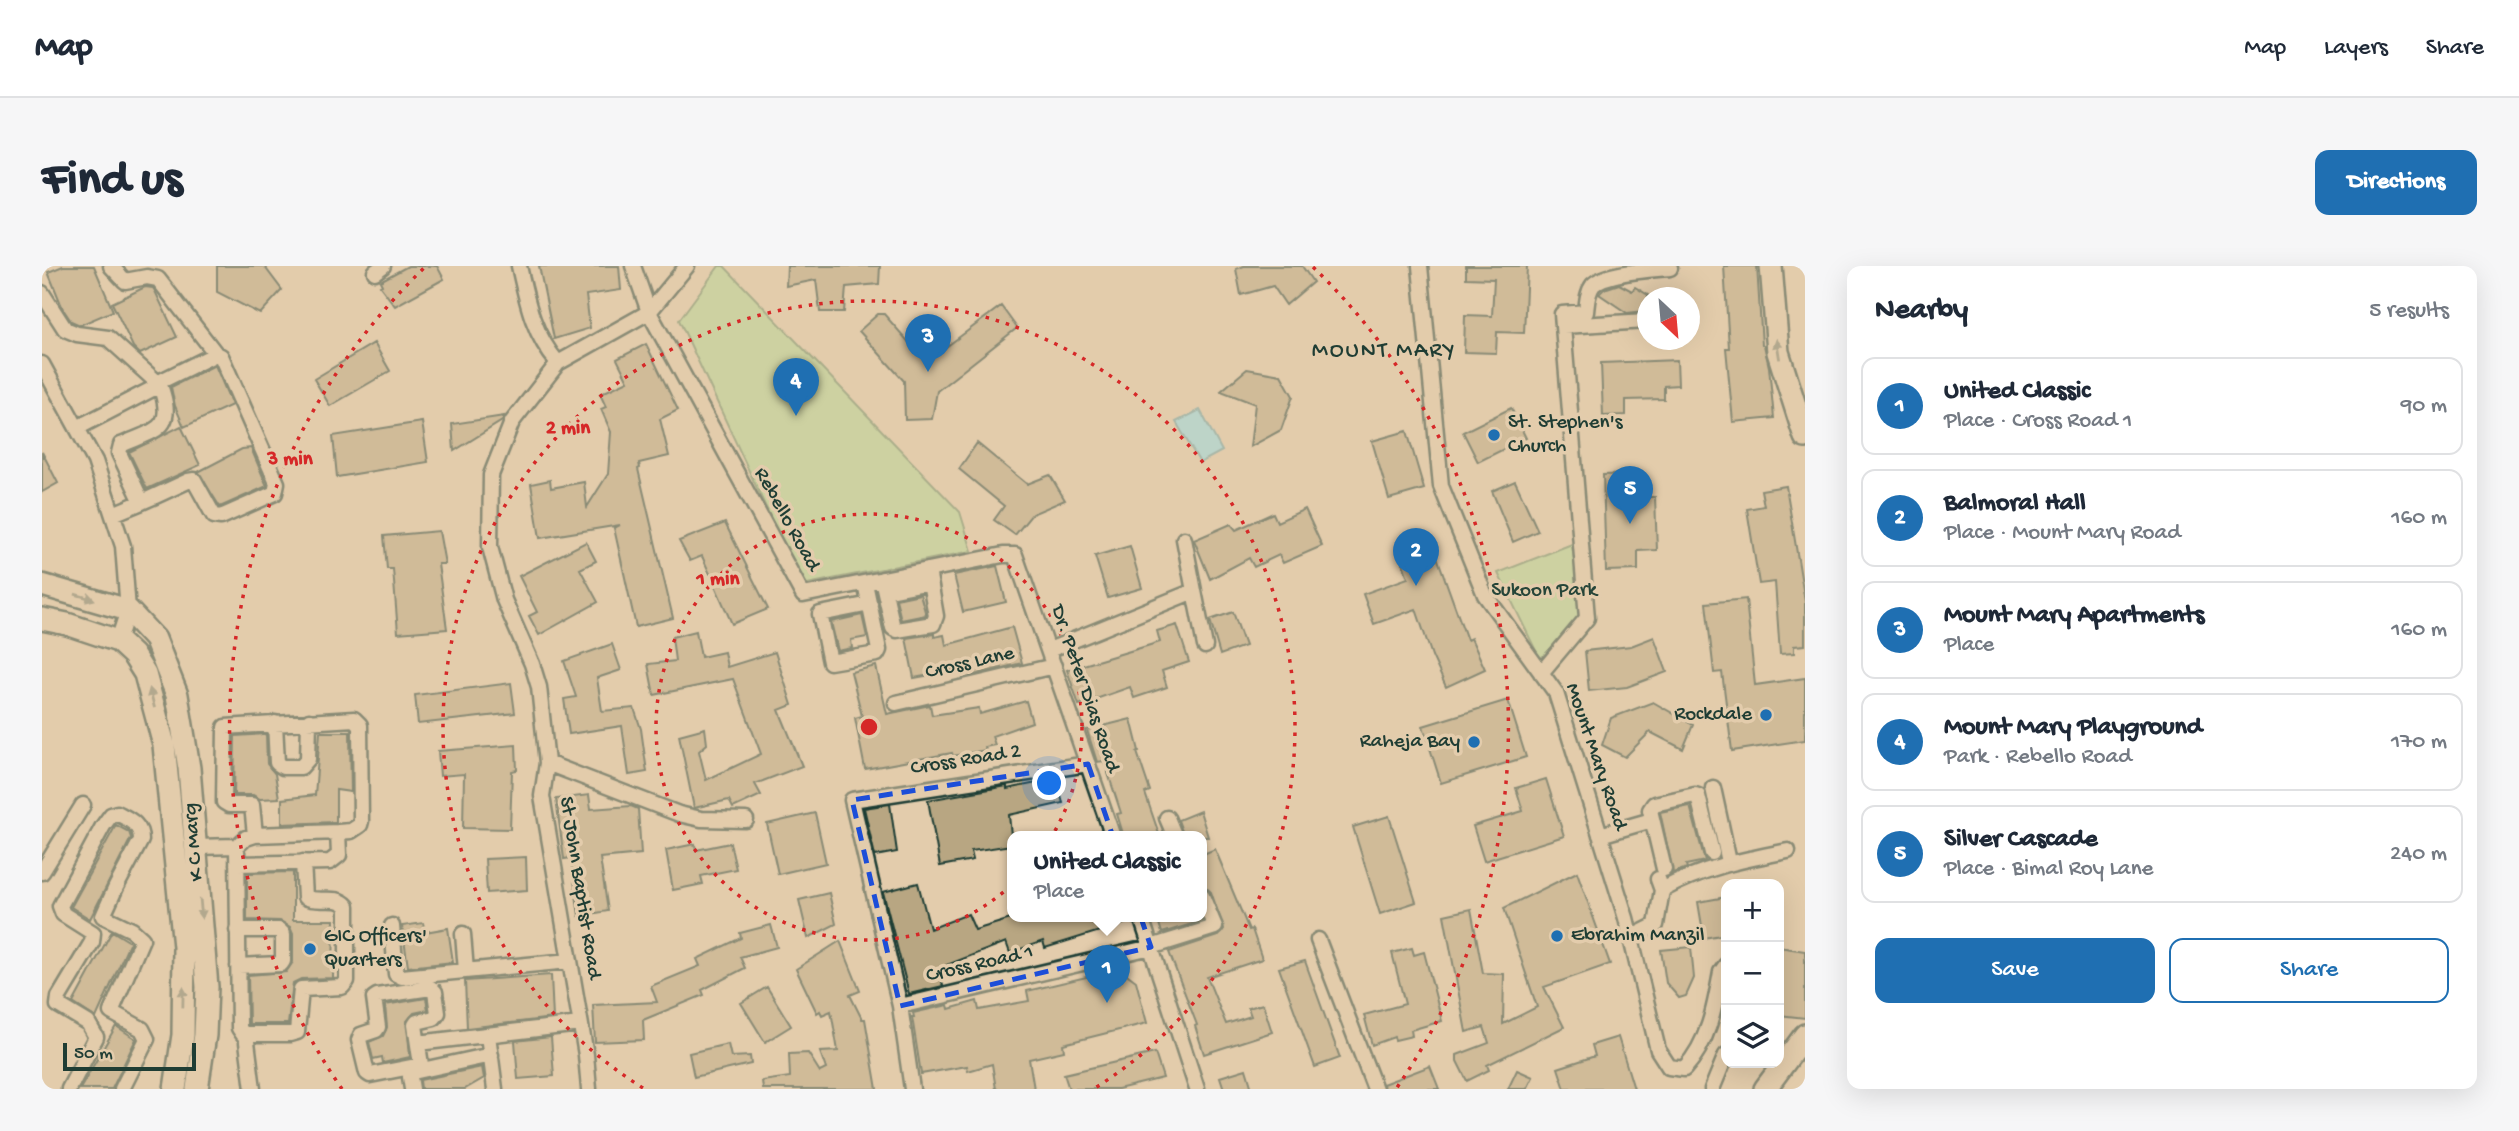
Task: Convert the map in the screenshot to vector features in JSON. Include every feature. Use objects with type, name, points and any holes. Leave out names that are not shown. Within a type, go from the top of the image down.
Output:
[{"type":"main road","points":[[1772,266],[1778,352],[1805,438]]},
{"type":"main road","points":[[42,585],[128,610]]},
{"type":"main road","name":"K C Marg","points":[[128,610],[155,639],[177,695],[174,744],[184,947],[183,1035],[175,1089]]},
{"type":"main road","points":[[42,619],[67,624],[118,641]]},
{"type":"main road","name":"K C Marg","points":[[118,641],[133,655],[145,674],[174,744],[195,847],[207,987],[205,1035],[197,1089]]},
{"type":"main road","points":[[183,1035],[205,1035]]},
{"type":"main road","points":[[1765,1089],[1805,1035]]},
{"type":"street","points":[[111,266],[125,281],[147,276],[158,279],[216,354],[221,356],[277,483],[275,493],[221,517],[214,516],[194,480],[113,514]]},
{"type":"street","points":[[519,266],[530,311],[544,346],[558,363]]},
{"type":"street","points":[[633,266],[649,312]]},
{"type":"street","points":[[649,312],[687,266]]},
{"type":"street","name":"Mount Mary Road","points":[[1420,266],[1441,486],[1485,595],[1556,693],[1626,918],[1658,1051],[1669,1067],[1684,1069],[1695,1058],[1710,1024],[1721,972]]},
{"type":"street","points":[[1585,318],[1588,293],[1592,286],[1603,278],[1670,268]]},
{"type":"street","points":[[42,293],[65,329],[77,334],[108,338],[160,385],[167,406],[166,419],[156,430],[121,445],[119,453],[142,502]]},
{"type":"street","name":"St John Baptist Road","points":[[589,1089],[542,796],[547,763],[536,676],[504,600],[490,547],[491,475],[512,422],[558,363],[649,312]]},
{"type":"street","name":"Rebello Road","points":[[649,312],[803,595],[865,583],[883,585],[1015,555]]},
{"type":"street","points":[[1541,673],[1587,618],[1563,320],[1585,318],[1637,321]]},
{"type":"street","points":[[77,428],[216,354]]},
{"type":"street","points":[[42,364],[95,461],[123,546],[128,610],[118,641]]},
{"type":"street","points":[[1184,539],[1205,646]]},
{"type":"street","name":"Dr. Peter Dias Road","points":[[1015,555],[1111,831]]},
{"type":"street","points":[[883,585],[891,625],[897,630],[933,624],[936,616],[929,576]]},
{"type":"street","points":[[865,583],[870,604],[879,650],[877,654],[830,662],[820,614],[870,604]]},
{"type":"street","points":[[1049,650],[1194,591]]},
{"type":"street","name":"Cross Lane","points":[[896,703],[1055,666]]},
{"type":"street","points":[[195,847],[237,846],[246,838],[255,835],[351,831],[360,825],[360,725],[354,719],[225,728],[224,802],[229,805],[252,805],[255,835]]},
{"type":"street","points":[[275,723],[278,762],[283,767],[301,767],[308,759],[309,721]]},
{"type":"street","points":[[547,763],[679,814],[701,819],[746,820]]},
{"type":"street","name":"Cross Road 2","points":[[900,1006],[852,800],[1088,764]]},
{"type":"street","points":[[1713,788],[1729,862]]},
{"type":"street","points":[[1630,938],[1656,925],[1662,880],[1650,810],[1654,804],[1698,796],[1712,853]]},
{"type":"street","points":[[42,872],[83,805]]},
{"type":"street","points":[[69,1089],[96,1037],[93,1027],[58,1005],[59,997],[92,942],[93,933],[141,841],[141,833],[136,824],[117,813],[111,815],[103,826],[60,906],[63,914],[93,933]]},
{"type":"street","points":[[1167,818],[1172,831]]},
{"type":"street","points":[[1600,835],[1652,820]]},
{"type":"street","points":[[237,864],[330,862],[337,858],[338,832]]},
{"type":"street","points":[[237,846],[239,1028],[243,1034],[297,1032],[301,989],[338,988],[347,981],[347,906],[339,900],[311,901],[305,897],[303,862]]},
{"type":"street","points":[[1662,880],[1687,877],[1729,862],[1788,851]]},
{"type":"street","name":"Cross Road 1","points":[[900,1006],[1151,947],[1215,927],[1207,908]]},
{"type":"street","points":[[93,1027],[111,1012],[142,939],[132,930],[103,916]]},
{"type":"street","points":[[1143,922],[1197,1089]]},
{"type":"street","points":[[392,926],[395,970],[398,976],[569,961]]},
{"type":"street","points":[[237,930],[279,930],[283,934],[281,964],[238,966]]},
{"type":"street","points":[[463,934],[466,971]]},
{"type":"street","points":[[1318,940],[1375,1089]]},
{"type":"street","points":[[433,989],[438,1013],[434,1018],[417,1022],[415,1025],[418,1043],[421,1060],[418,1067],[369,1075],[367,1073],[359,1040],[364,1034],[378,1027],[374,998],[433,989]]},
{"type":"street","points":[[900,1006],[912,1089]]},
{"type":"street","points":[[111,1012],[142,1029],[147,1039],[122,1089]]},
{"type":"street","points":[[418,1043],[580,1024]]},
{"type":"street","points":[[246,1034],[253,1089]]},
{"type":"street","points":[[488,1035],[495,1089]]},
{"type":"street","points":[[412,1089],[410,1077],[413,1072],[491,1055]]},
{"type":"street","points":[[1712,1089],[1721,1067]]},
{"type":"highlighted area","points":[[1088,764],[1151,947],[900,1006],[852,800]]},
{"type":"green space","points":[[719,266],[724,266],[960,512],[972,551],[802,585],[679,320]]},
{"type":"green space","name":"Sukoon Park","points":[[1572,544],[1582,618],[1540,659],[1498,573]]},
{"type":"water","points":[[1200,410],[1222,451],[1200,463],[1176,422]]},
{"type":"building","points":[[63,266],[94,266],[113,311],[80,325],[71,321],[63,309],[48,272]]},
{"type":"building","points":[[217,266],[264,266],[282,290],[260,314],[217,292]]},
{"type":"building","points":[[408,266],[437,266],[444,279],[395,306],[380,286],[380,281]]},
{"type":"building","points":[[539,266],[619,266],[621,290],[586,295],[590,328],[554,339]]},
{"type":"building","points":[[787,266],[880,266],[879,284],[846,287],[844,312],[820,312],[816,280],[786,286]]},
{"type":"building","points":[[1244,266],[1302,266],[1313,282],[1286,305],[1273,286],[1241,295],[1236,269]]},
{"type":"building","points":[[1466,266],[1527,266],[1524,333],[1497,332],[1496,353],[1464,352],[1465,315],[1492,316],[1494,279],[1466,278]]},
{"type":"building","points":[[1724,266],[1757,266],[1762,345],[1769,367],[1774,418],[1733,422],[1726,348],[1729,348]]},
{"type":"building","points":[[1619,284],[1632,291],[1637,288],[1637,312],[1627,313],[1599,294],[1604,289]]},
{"type":"building","points":[[145,287],[155,291],[177,337],[140,354],[133,347],[112,303]]},
{"type":"building","points":[[1001,306],[1017,328],[937,391],[932,419],[905,420],[904,381],[859,331],[878,314],[884,314],[926,362]]},
{"type":"building","points":[[374,343],[390,371],[330,406],[314,379]]},
{"type":"building","points":[[646,344],[678,410],[660,419],[669,456],[639,463],[638,469],[673,618],[636,627],[614,528],[620,525],[540,538],[531,484],[550,480],[551,488],[584,482],[587,507],[608,474],[611,432],[601,409],[606,407],[600,394],[628,381],[617,359]]},
{"type":"building","points":[[1677,360],[1678,385],[1664,386],[1664,399],[1626,400],[1626,415],[1603,416],[1601,363]]},
{"type":"building","points":[[215,365],[232,405],[184,427],[171,387]]},
{"type":"building","points":[[1247,369],[1281,375],[1293,396],[1281,430],[1250,447],[1255,404],[1221,391]]},
{"type":"building","name":"St. Stephen's Church","points":[[1511,408],[1526,438],[1478,462],[1463,432]]},
{"type":"building","points":[[504,416],[502,421],[454,451],[452,424]]},
{"type":"building","points":[[422,422],[428,462],[337,477],[333,436]]},
{"type":"building","points":[[181,426],[200,465],[147,489],[129,452]]},
{"type":"building","points":[[1407,431],[1424,489],[1389,499],[1372,441]]},
{"type":"building","points":[[977,443],[1027,484],[1050,475],[1065,500],[1032,514],[1015,535],[994,520],[1004,506],[959,469]]},
{"type":"building","points":[[251,448],[267,486],[220,507],[198,472],[242,449]]},
{"type":"building","points":[[42,452],[58,483],[42,492]]},
{"type":"building","points":[[1632,474],[1633,497],[1655,497],[1657,550],[1638,551],[1638,570],[1606,571],[1603,475]]},
{"type":"building","points":[[1515,481],[1538,531],[1513,542],[1492,491]]},
{"type":"building","points":[[1786,486],[1805,602],[1805,645],[1794,646],[1794,653],[1780,654],[1775,582],[1759,584],[1747,509],[1764,506],[1761,490]]},
{"type":"building","points":[[1305,509],[1322,546],[1283,563],[1279,555],[1254,567],[1249,558],[1210,579],[1194,540],[1231,524],[1236,530],[1273,513],[1277,522]]},
{"type":"building","points":[[725,523],[768,609],[732,624],[702,556],[690,561],[679,541]]},
{"type":"building","points":[[439,531],[445,564],[438,564],[447,629],[398,633],[393,569],[387,569],[384,536]]},
{"type":"building","points":[[1431,540],[1467,640],[1471,638],[1485,669],[1446,687],[1416,609],[1374,624],[1363,594],[1408,578],[1399,552]]},
{"type":"building","points":[[586,542],[596,561],[580,569],[598,602],[539,635],[529,616],[537,612],[519,576]]},
{"type":"building","points":[[1130,546],[1142,588],[1108,598],[1095,556]]},
{"type":"building","points":[[997,566],[1006,602],[963,612],[954,575]]},
{"type":"building","points":[[920,594],[926,615],[901,620],[896,599]]},
{"type":"building","points":[[1746,599],[1755,685],[1805,678],[1805,740],[1732,751],[1722,672],[1714,673],[1706,603]]},
{"type":"building","points":[[1233,612],[1245,646],[1220,655],[1210,620]]},
{"type":"building","points":[[862,615],[867,637],[851,640],[852,648],[838,651],[831,622]]},
{"type":"building","points":[[1177,625],[1189,662],[1162,671],[1167,687],[1134,698],[1130,687],[1079,705],[1067,670],[1160,642],[1157,631]]},
{"type":"building","points":[[1012,627],[1022,663],[970,676],[968,668],[914,678],[906,638],[944,635],[946,645]]},
{"type":"building","points":[[696,631],[701,657],[724,652],[727,667],[775,652],[792,705],[779,710],[802,766],[755,784],[761,795],[733,808],[729,800],[694,808],[679,735],[705,728],[707,744],[699,751],[706,780],[761,754],[733,679],[654,695],[648,664],[675,661],[672,637]]},
{"type":"building","points":[[1654,637],[1667,672],[1627,687],[1589,691],[1585,651],[1631,646]]},
{"type":"building","points":[[612,644],[621,670],[597,678],[602,711],[634,708],[641,729],[647,772],[629,775],[622,726],[569,734],[564,699],[576,697],[564,661]]},
{"type":"building","points":[[876,666],[887,714],[930,705],[932,715],[979,708],[980,714],[1026,701],[1032,722],[992,736],[995,745],[985,747],[986,750],[953,756],[952,753],[865,769],[855,718],[862,716],[851,672]]},
{"type":"building","points":[[511,683],[515,713],[418,724],[415,695]]},
{"type":"building","name":"Raheja Bay","points":[[1508,700],[1526,757],[1441,783],[1423,726]]},
{"type":"building","points":[[1653,702],[1693,725],[1683,749],[1650,732],[1625,757],[1602,745],[1611,718]]},
{"type":"building","points":[[1131,719],[1139,751],[1137,752],[1150,791],[1145,793],[1158,831],[1122,831],[1117,814],[1121,813],[1104,761],[1097,762],[1087,730]]},
{"type":"building","points":[[320,732],[350,732],[351,792],[336,790],[336,822],[282,824],[282,799],[315,795]]},
{"type":"building","points":[[266,734],[267,764],[275,774],[279,798],[260,799],[253,795],[234,795],[235,736]]},
{"type":"building","points":[[516,745],[517,770],[512,771],[510,829],[463,828],[464,774],[440,776],[438,751]]},
{"type":"building","points":[[1057,779],[1063,803],[1009,815],[1011,831],[1007,831],[1007,846],[971,851],[973,860],[940,866],[928,800],[1007,786],[1007,789]]},
{"type":"building","points":[[1546,779],[1564,836],[1484,861],[1473,826],[1523,811],[1516,788]]},
{"type":"building","points":[[589,795],[591,809],[631,806],[638,809],[641,854],[600,858],[608,911],[579,916],[571,858],[564,859],[556,799]]},
{"type":"building","points":[[890,804],[897,852],[875,856],[864,808]]},
{"type":"building","points":[[1690,806],[1705,861],[1686,865],[1687,868],[1673,873],[1660,812]]},
{"type":"building","points":[[1200,811],[1206,831],[1182,831],[1178,820]]},
{"type":"building","points":[[815,813],[826,863],[778,874],[767,824]]},
{"type":"building","points":[[1389,816],[1416,902],[1380,914],[1353,827]]},
{"type":"building","points":[[116,825],[129,832],[131,838],[90,919],[71,907]]},
{"type":"building","points":[[730,843],[736,869],[701,876],[703,884],[673,890],[666,850],[695,844],[696,850]]},
{"type":"building","points":[[1215,849],[1249,930],[1252,929],[1262,959],[1207,977],[1226,1024],[1251,1016],[1248,1008],[1263,1004],[1272,1032],[1204,1054],[1195,1026],[1197,1025],[1169,952],[1218,936],[1224,929],[1211,892],[1207,888],[1207,852]]},
{"type":"building","points":[[526,857],[527,890],[487,893],[485,859]]},
{"type":"building","name":"GIC Officers' Quarters","points":[[293,872],[293,920],[334,920],[333,978],[301,979],[293,983],[288,1024],[249,1024],[248,975],[286,972],[293,962],[293,934],[290,927],[280,921],[247,920],[247,873]]},
{"type":"building","points":[[1577,872],[1610,964],[1544,987],[1564,1027],[1487,1065],[1489,1070],[1467,1081],[1457,1061],[1457,1055],[1489,1043],[1484,1027],[1466,1032],[1444,915],[1471,909],[1483,973],[1504,974],[1503,1024],[1537,1007],[1504,908]]},
{"type":"building","points":[[918,883],[930,929],[968,914],[975,930],[1007,920],[1129,922],[1045,948],[1043,941],[1010,953],[1006,942],[939,968],[943,986],[909,994],[883,892]]},
{"type":"building","points":[[829,893],[836,924],[808,938],[799,900]]},
{"type":"building","points":[[1721,898],[1721,935],[1704,938],[1698,902]]},
{"type":"building","points":[[1159,922],[1199,922],[1162,933]]},
{"type":"building","points":[[423,923],[425,932],[448,928],[453,962],[408,967],[402,926]]},
{"type":"building","points":[[771,925],[777,947],[740,957],[745,968],[702,990],[704,995],[643,1020],[644,1040],[595,1042],[593,1005],[657,1002],[651,986],[700,966],[697,959],[741,938],[740,933]]},
{"type":"building","points":[[112,931],[130,942],[96,1018],[73,1003]]},
{"type":"building","points":[[840,941],[860,991],[850,995],[862,1019],[865,1019],[877,1089],[763,1089],[762,1081],[790,1077],[789,1054],[808,1053],[820,1072],[826,1069],[820,1052],[838,1051],[831,1011],[822,1015],[820,1011],[817,1013],[796,969]]},
{"type":"building","points":[[1691,947],[1694,978],[1686,996],[1679,998],[1666,983],[1661,950]]},
{"type":"building","points":[[1412,948],[1414,955],[1424,952],[1442,1021],[1411,1030],[1412,1036],[1395,1040],[1394,1037],[1372,1045],[1364,1015],[1405,1004],[1392,953]]},
{"type":"building","points":[[1784,948],[1805,951],[1805,1018],[1784,1016]]},
{"type":"building","points":[[1305,961],[1340,1058],[1315,1067],[1279,968]]},
{"type":"building","points":[[1120,969],[1136,981],[1147,1023],[1063,1044],[1064,1051],[1029,1059],[1034,1089],[996,1089],[992,1064],[968,1071],[967,1066],[921,1074],[913,1013],[948,1005],[949,1009],[977,1001],[979,1010],[1029,1001],[1027,991]]},
{"type":"building","points":[[551,975],[553,1018],[467,1028],[465,981]]},
{"type":"building","points":[[767,987],[791,1026],[765,1042],[741,1003]]},
{"type":"building","points":[[426,998],[428,1010],[414,1013],[407,1021],[410,1057],[383,1063],[382,1057],[373,1059],[369,1042],[383,1036],[387,1027],[385,1005]]},
{"type":"building","points":[[116,1026],[136,1039],[112,1089],[80,1089]]},
{"type":"building","points":[[551,1037],[554,1076],[518,1079],[515,1041]]},
{"type":"building","points":[[1618,1037],[1634,1089],[1565,1089],[1558,1068],[1595,1056],[1592,1045]]},
{"type":"building","points":[[728,1044],[731,1057],[750,1056],[751,1064],[694,1077],[689,1053]]},
{"type":"building","points":[[1155,1053],[1163,1078],[1118,1089],[1069,1089],[1064,1074]]},
{"type":"building","points":[[1430,1066],[1439,1089],[1384,1089],[1383,1084]]},
{"type":"building","points":[[482,1067],[484,1078],[465,1089],[421,1089],[420,1080]]},
{"type":"building","points":[[1246,1069],[1252,1089],[1224,1089],[1220,1077]]},
{"type":"building","points":[[1517,1070],[1533,1077],[1527,1089],[1508,1089]]},
{"type":"place","name":"Mount Mary Apartments","points":[[928,372]]},
{"type":"place","name":"Mount Mary Playground","points":[[796,416]]},
{"type":"place","name":"St. Stephen's Church","points":[[1494,435]]},
{"type":"place","name":"Silver Cascade","points":[[1630,524]]},
{"type":"place","name":"Balmoral Hall","points":[[1416,586]]},
{"type":"place","name":"Rockdale","points":[[1766,715]]},
{"type":"place","name":"Raheja Bay","points":[[1474,742]]},
{"type":"place","name":"Ebrahim Manzil","points":[[1557,936]]},
{"type":"place","name":"GIC Officers' Quarters","points":[[310,949]]},
{"type":"place","name":"United Classic","points":[[1107,1003]]},
{"type":"district","name":"MOUNT MARY","points":[[1384,351]]}]
